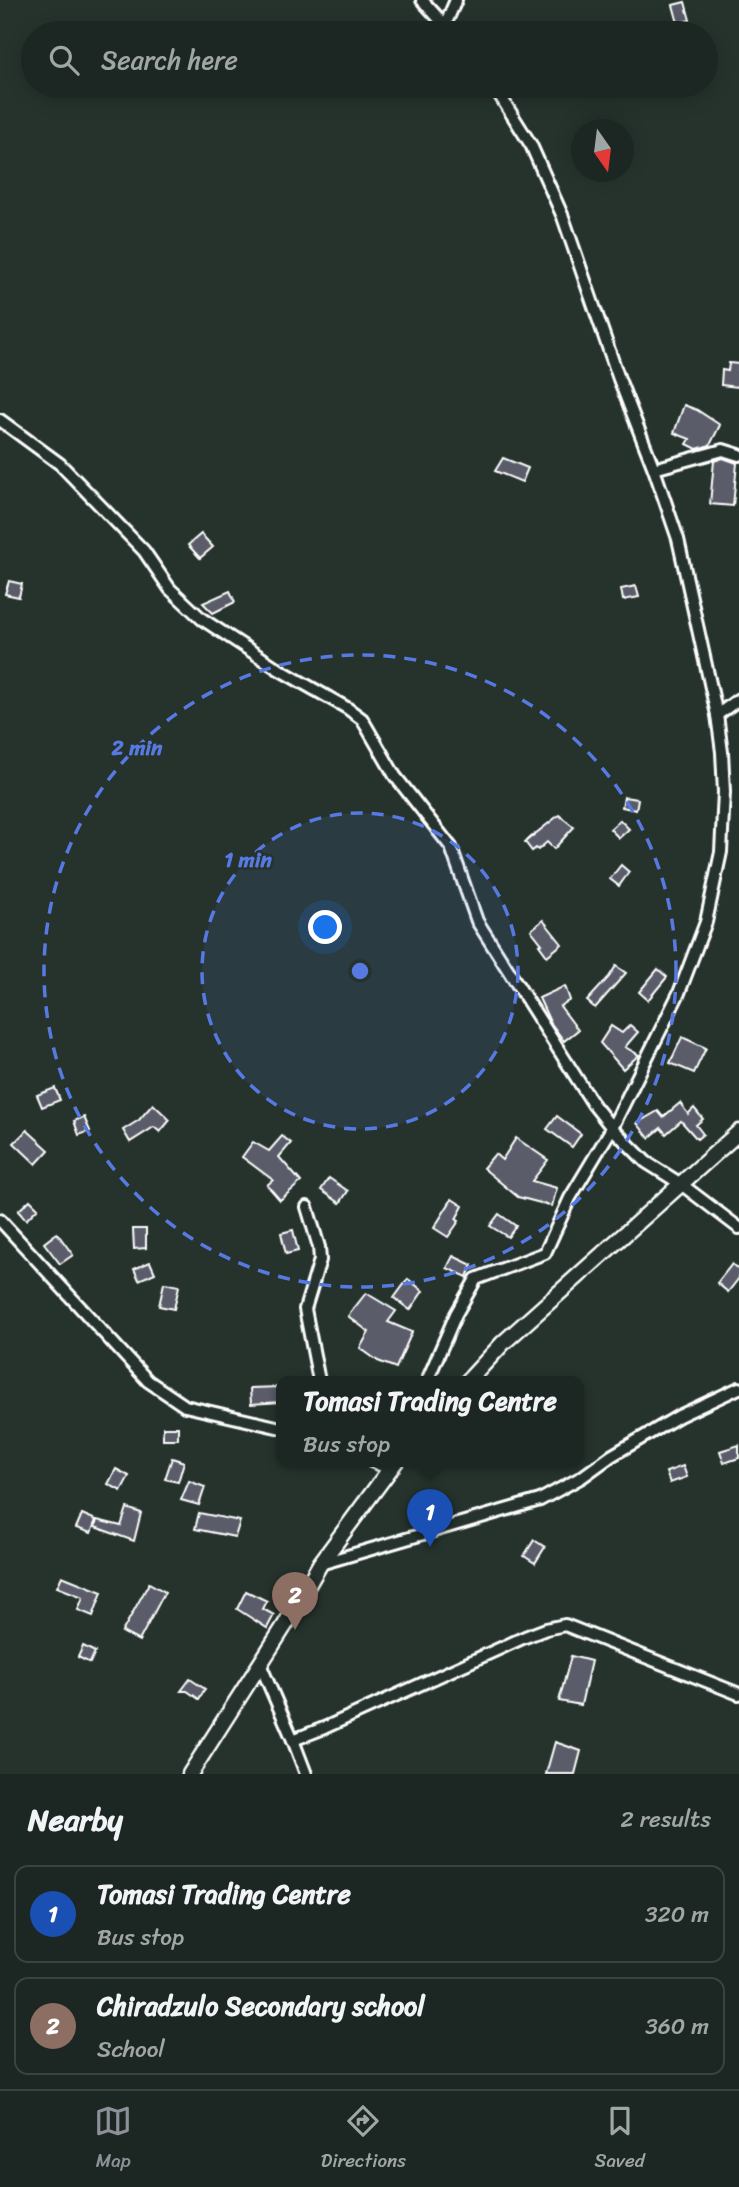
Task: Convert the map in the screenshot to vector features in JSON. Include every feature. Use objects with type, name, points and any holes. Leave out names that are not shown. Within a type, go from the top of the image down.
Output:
[{"type":"main road","points":[[473,1376],[503,1343],[739,1132]]},
{"type":"main road","points":[[190,1774],[320,1564],[388,1467]]},
{"type":"street","points":[[422,0],[441,21]]},
{"type":"street","points":[[450,21],[456,0]]},
{"type":"street","points":[[429,1376],[456,1314],[476,1279],[545,1253],[570,1198],[612,1128],[679,993],[706,922],[721,852],[724,792],[717,715],[678,539],[563,217],[531,145],[502,98]]},
{"type":"street","points":[[0,419],[60,464],[144,551],[170,589],[202,619],[279,670],[362,719],[395,776],[451,847],[477,921],[579,1084],[612,1128],[646,1161],[739,1228]]},
{"type":"street","points":[[654,469],[723,450],[739,455]]},
{"type":"street","points":[[717,715],[739,699]]},
{"type":"street","points":[[307,1207],[319,1247],[320,1260],[305,1309],[318,1376]]},
{"type":"street","points":[[0,1220],[148,1381],[185,1406],[276,1427]]},
{"type":"street","points":[[320,1564],[540,1500],[679,1416],[739,1388]]},
{"type":"street","points":[[293,1740],[515,1641],[565,1625],[739,1694]]},
{"type":"street","points":[[260,1664],[306,1774]]},
{"type":"building","points":[[685,2],[690,20],[677,21],[673,5]]},
{"type":"building","points":[[729,363],[739,364],[738,387],[721,385],[722,370],[728,371]]},
{"type":"building","points":[[684,405],[720,425],[710,445],[697,449],[687,444],[690,439],[674,433]]},
{"type":"building","points":[[503,458],[528,468],[522,482],[495,471]]},
{"type":"building","points":[[723,458],[737,463],[733,506],[710,504],[714,461]]},
{"type":"building","points":[[201,534],[213,547],[200,558],[188,545]]},
{"type":"building","points":[[9,581],[22,584],[19,597],[5,594]]},
{"type":"building","points":[[636,586],[639,597],[623,600],[621,589]]},
{"type":"building","points":[[230,591],[235,602],[213,613],[203,603]]},
{"type":"building","points":[[624,797],[638,799],[636,810],[622,807]]},
{"type":"building","points":[[559,815],[574,827],[554,849],[547,842],[538,850],[536,848],[532,851],[525,842]]},
{"type":"building","points":[[620,820],[629,829],[619,838],[610,829]]},
{"type":"building","points":[[621,865],[629,872],[619,886],[610,879]]},
{"type":"building","points":[[543,920],[562,944],[547,956],[531,930]]},
{"type":"building","points":[[616,966],[626,973],[595,1008],[587,1001]]},
{"type":"building","points":[[658,969],[667,977],[648,1000],[639,992]]},
{"type":"building","points":[[565,986],[570,1000],[560,1006],[578,1030],[564,1041],[550,1022],[539,998]]},
{"type":"building","points":[[630,1025],[638,1032],[625,1047],[639,1055],[623,1069],[600,1043],[611,1026],[622,1033]]},
{"type":"building","points":[[682,1037],[706,1048],[694,1073],[670,1063]]},
{"type":"building","points":[[55,1088],[60,1100],[42,1107],[37,1095]]},
{"type":"building","points":[[680,1103],[688,1114],[694,1108],[703,1119],[696,1125],[703,1134],[697,1139],[681,1121],[666,1134],[661,1128],[649,1138],[637,1123],[658,1111],[663,1117]]},
{"type":"building","points":[[153,1104],[170,1120],[160,1132],[154,1127],[130,1142],[123,1130],[139,1120]]},
{"type":"building","points":[[557,1116],[581,1134],[572,1147],[547,1129]]},
{"type":"building","points":[[84,1117],[90,1131],[79,1135],[74,1121]]},
{"type":"building","points":[[27,1130],[49,1150],[36,1164],[14,1143]]},
{"type":"building","points":[[282,1136],[291,1143],[279,1157],[301,1182],[280,1200],[267,1185],[273,1180],[242,1157],[253,1142],[269,1151]]},
{"type":"building","points":[[516,1138],[548,1160],[532,1181],[557,1188],[552,1206],[518,1197],[483,1168],[495,1154],[502,1160]]},
{"type":"building","points":[[329,1178],[348,1191],[340,1203],[321,1190]]},
{"type":"building","points":[[452,1199],[463,1206],[456,1219],[459,1221],[448,1237],[434,1228]]},
{"type":"building","points":[[30,1200],[38,1208],[26,1220],[18,1211]]},
{"type":"building","points":[[499,1214],[516,1226],[508,1237],[490,1226]]},
{"type":"building","points":[[133,1229],[146,1229],[146,1248],[134,1249]]},
{"type":"building","points":[[293,1230],[298,1251],[286,1254],[281,1233]]},
{"type":"building","points":[[57,1233],[73,1255],[60,1264],[44,1243]]},
{"type":"building","points":[[453,1256],[472,1265],[467,1277],[447,1268]]},
{"type":"building","points":[[150,1262],[155,1273],[139,1280],[134,1269]]},
{"type":"building","points":[[732,1264],[739,1270],[739,1278],[728,1292],[717,1283]]},
{"type":"building","points":[[408,1279],[423,1291],[410,1310],[394,1298]]},
{"type":"building","points":[[164,1283],[179,1286],[174,1309],[159,1306]]},
{"type":"building","points":[[366,1293],[396,1311],[388,1322],[412,1332],[396,1368],[378,1361],[360,1348],[369,1332],[348,1316]]},
{"type":"building","points":[[276,1387],[276,1402],[251,1404],[250,1388]]},
{"type":"building","points":[[163,1427],[178,1427],[178,1439],[163,1439]]},
{"type":"building","points":[[739,1445],[739,1458],[724,1463],[720,1451]]},
{"type":"building","points":[[172,1458],[184,1462],[178,1482],[165,1479]]},
{"type":"building","points":[[683,1466],[687,1477],[670,1483],[666,1472]]},
{"type":"building","points":[[116,1469],[129,1476],[121,1491],[108,1484]]},
{"type":"building","points":[[189,1481],[205,1487],[199,1505],[181,1500]]},
{"type":"building","points":[[127,1508],[141,1513],[134,1541],[95,1527],[97,1520],[121,1526]]},
{"type":"building","points":[[199,1513],[240,1521],[235,1537],[195,1529]]},
{"type":"building","points":[[82,1514],[96,1520],[91,1533],[76,1528]]},
{"type":"building","points":[[534,1540],[545,1547],[535,1563],[524,1556]]},
{"type":"building","points":[[62,1576],[102,1592],[93,1616],[78,1610],[83,1597],[57,1587]]},
{"type":"building","points":[[149,1583],[165,1592],[139,1641],[122,1632]]},
{"type":"building","points":[[246,1591],[267,1601],[263,1609],[274,1615],[267,1628],[237,1609]]},
{"type":"building","points":[[83,1646],[95,1652],[90,1663],[78,1657]]},
{"type":"building","points":[[571,1656],[591,1661],[581,1705],[559,1701]]},
{"type":"building","points":[[190,1679],[205,1689],[199,1699],[187,1691],[181,1691]]},
{"type":"building","points":[[555,1742],[581,1751],[575,1774],[546,1774]]},
{"type":"place","name":"Tomasi Trading Centre","points":[[430,1547]]},
{"type":"place","name":"Chiradzulo Secondary school","points":[[295,1630]]}]
